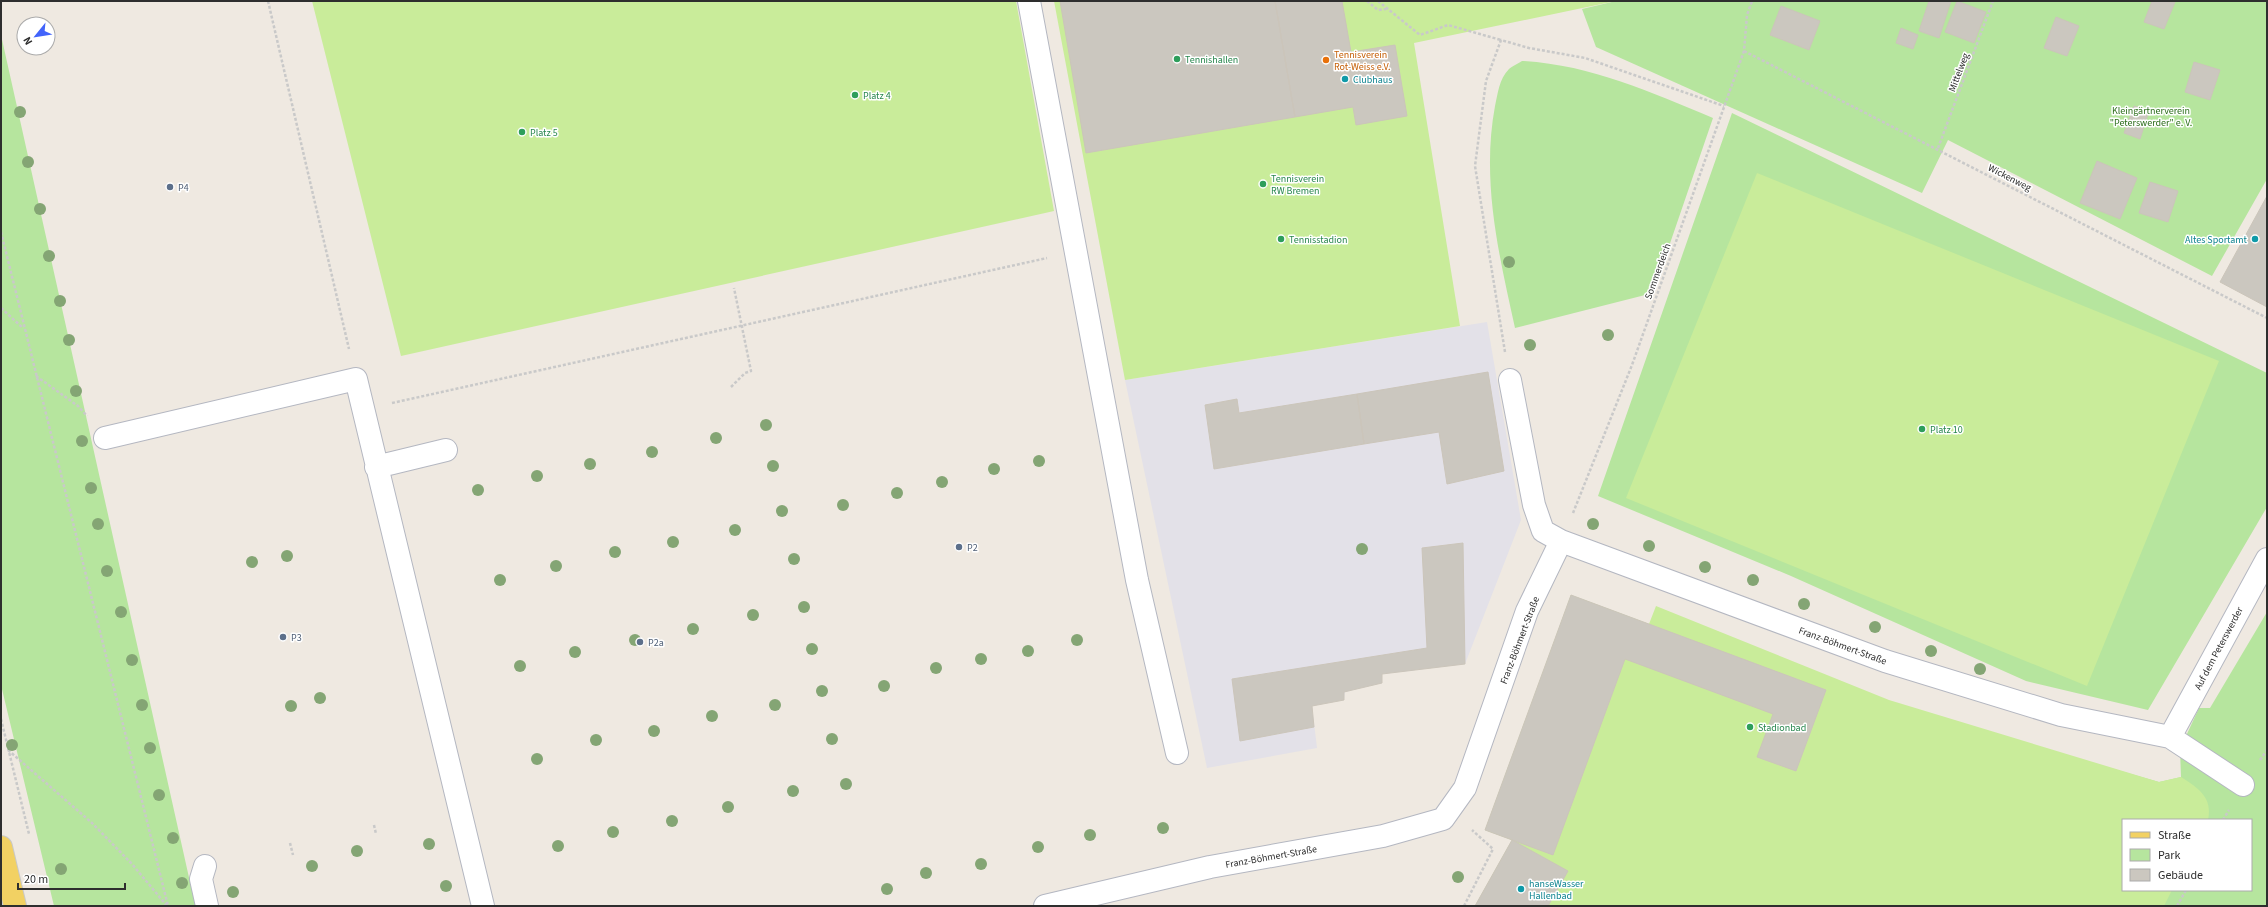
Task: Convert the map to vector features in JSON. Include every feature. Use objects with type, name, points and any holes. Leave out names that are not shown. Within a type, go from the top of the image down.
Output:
[{"type":"main road","points":[[1,847],[15,906]]},
{"type":"street","points":[[1029,1],[1137,580],[1177,753]]},
{"type":"street","points":[[105,438],[356,379],[483,906]]},
{"type":"street","points":[[1510,380],[1534,505],[1543,531],[1561,541]]},
{"type":"street","points":[[376,467],[446,450]]},
{"type":"street","name":"Franz-Böhmert-Straße","points":[[1045,906],[1210,867],[1383,836],[1443,820],[1465,788],[1527,611],[1561,541],[1885,661],[2062,715],[2170,737]]},
{"type":"street","name":"Auf dem Peterswerder","points":[[2170,737],[2267,559]]},
{"type":"street","points":[[2170,737],[2243,785]]},
{"type":"street","points":[[205,866],[201,879],[207,906]]},
{"type":"path","points":[[268,1],[356,379]]},
{"type":"path","points":[[1367,1],[1378,10],[1387,8]]},
{"type":"path","points":[[1378,1],[1420,35],[1448,25],[1529,48],[1585,58],[1724,106]]},
{"type":"path","name":"Sommerdeich","points":[[1561,541],[1632,365],[1744,51],[1747,16],[1752,1]]},
{"type":"path","name":"Mittelweg","points":[[1938,148],[1993,1]]},
{"type":"path","points":[[1501,40],[1486,81],[1475,166],[1510,380]]},
{"type":"path","name":"Wickenweg","points":[[1744,51],[1938,148],[2267,318]]},
{"type":"path","points":[[1,232],[35,376],[168,906]]},
{"type":"path","points":[[363,409],[741,324],[1076,251]]},
{"type":"path","points":[[731,387],[745,373],[751,371],[734,288]]},
{"type":"path","points":[[1,308],[24,329]]},
{"type":"path","points":[[35,376],[78,406],[105,438]]},
{"type":"path","points":[[1,719],[31,839]]},
{"type":"path","points":[[8,750],[92,823],[132,864],[168,906]]},
{"type":"path","points":[[1450,810],[1493,849],[1464,906]]},
{"type":"path","points":[[374,825],[376,834]]},
{"type":"path","points":[[290,843],[293,856]]},
{"type":"path","points":[[2177,906],[2185,891]]},
{"type":"shaded area","points":[[1487,322],[1521,520],[1465,664],[1382,674],[1382,683],[1345,692],[1344,700],[1312,706],[1317,748],[1207,768],[1125,380]]},
{"type":"green space","points":[[312,1],[1016,1],[1054,211],[401,356]]},
{"type":"green space","name":"Tennisverein RW Bremen","points":[[1054,1],[1616,1],[1414,43],[1460,326],[1125,380]]},
{"type":"green space","name":"Kleingärtnerverein \"Peterswerder\" e. V.","points":[[1616,1],[2267,1],[2267,179],[2212,276],[1948,140],[1922,193],[1596,47],[1582,9]]},
{"type":"green space","points":[[1,35],[196,906],[54,906],[1,685]]},
{"type":"green space","points":[[1522,61],[1572,68],[1620,81],[1713,118],[1653,293],[1515,328],[1498,245],[1491,190],[1490,162],[1491,134],[1499,86],[1509,69]]},
{"type":"green space","name":"Platz 10","points":[[1732,113],[2267,373],[2267,507],[2148,710],[2026,681],[1791,576],[1598,496]]},
{"type":"green space","name":"Platz 10","points":[[1757,173],[2219,361],[2087,686],[1626,498]]},
{"type":"green space","name":"Stadionbad","points":[[1571,595],[1649,624],[1656,606],[1889,700],[2159,782],[2181,777],[2203,794],[2208,805],[2209,812],[2208,819],[2122,819],[2122,891],[2172,891],[2164,906],[1475,906],[1512,840],[1485,830]]},
{"type":"green space","points":[[2267,612],[2267,906],[1575,906],[2082,760],[2159,782],[2181,777],[2180,749],[2199,708],[2210,708]]},
{"type":"building","name":"Tennishallen","points":[[1060,1],[1275,1],[1295,117],[1086,153]]},
{"type":"building","name":"Clubhaus","points":[[1275,1],[1342,1],[1351,52],[1395,45],[1407,116],[1356,125],[1353,107],[1295,117]]},
{"type":"building","points":[[1929,1],[1951,1],[1939,38],[1919,31]]},
{"type":"building","points":[[1957,1],[1986,12],[1974,43],[1945,32]]},
{"type":"building","points":[[2152,1],[2175,2],[2164,29],[2144,22]]},
{"type":"building","points":[[1781,6],[1820,21],[1809,50],[1770,35]]},
{"type":"building","points":[[2056,17],[2079,26],[2067,56],[2044,48]]},
{"type":"building","points":[[1901,28],[1918,35],[1913,49],[1896,43]]},
{"type":"building","points":[[2194,62],[2220,70],[2210,100],[2185,92]]},
{"type":"building","points":[[2134,106],[2149,111],[2140,139],[2124,133]]},
{"type":"building","points":[[2097,161],[2137,178],[2120,219],[2080,203]]},
{"type":"building","points":[[2150,182],[2178,191],[2168,222],[2139,213]]},
{"type":"building","name":"Altes Sportamt","points":[[2267,196],[2267,307],[2220,282]]},
{"type":"building","points":[[1488,372],[1504,471],[1447,484],[1439,432],[1364,444],[1357,394]]},
{"type":"building","points":[[1357,394],[1364,444],[1214,469],[1205,405],[1237,399],[1239,413]]},
{"type":"building","points":[[1463,543],[1465,664],[1382,674],[1382,683],[1344,692],[1344,700],[1312,706],[1314,727],[1240,741],[1232,679],[1427,648],[1422,548]]},
{"type":"building","points":[[1571,595],[1826,690],[1796,771],[1757,757],[1773,714],[1625,659],[1553,855],[1485,830]]},
{"type":"building","name":"hanseWasser Hallenbad","points":[[1512,840],[1568,871],[1548,906],[1475,906]]},
{"type":"place","name":"Tennishallen","points":[[1177,59]]},
{"type":"place","name":"Tennisverein Rot-Weiss e.V.","points":[[1326,60]]},
{"type":"place","name":"Clubhaus","points":[[1345,79]]},
{"type":"place","name":"Platz 4","points":[[855,95]]},
{"type":"place","name":"Platz 5","points":[[522,132]]},
{"type":"place","name":"Tennisverein RW Bremen","points":[[1263,184]]},
{"type":"place","name":"P4","points":[[170,187]]},
{"type":"place","name":"Tennisstadion","points":[[1281,239]]},
{"type":"place","name":"Altes Sportamt","points":[[2255,239]]},
{"type":"place","name":"Platz 10","points":[[1922,429]]},
{"type":"place","name":"P2","points":[[959,547]]},
{"type":"place","name":"P3","points":[[283,637]]},
{"type":"place","name":"P2a","points":[[640,642]]},
{"type":"place","name":"Stadionbad","points":[[1750,727]]},
{"type":"place","name":"hanseWasser Hallenbad","points":[[1521,889]]}]
